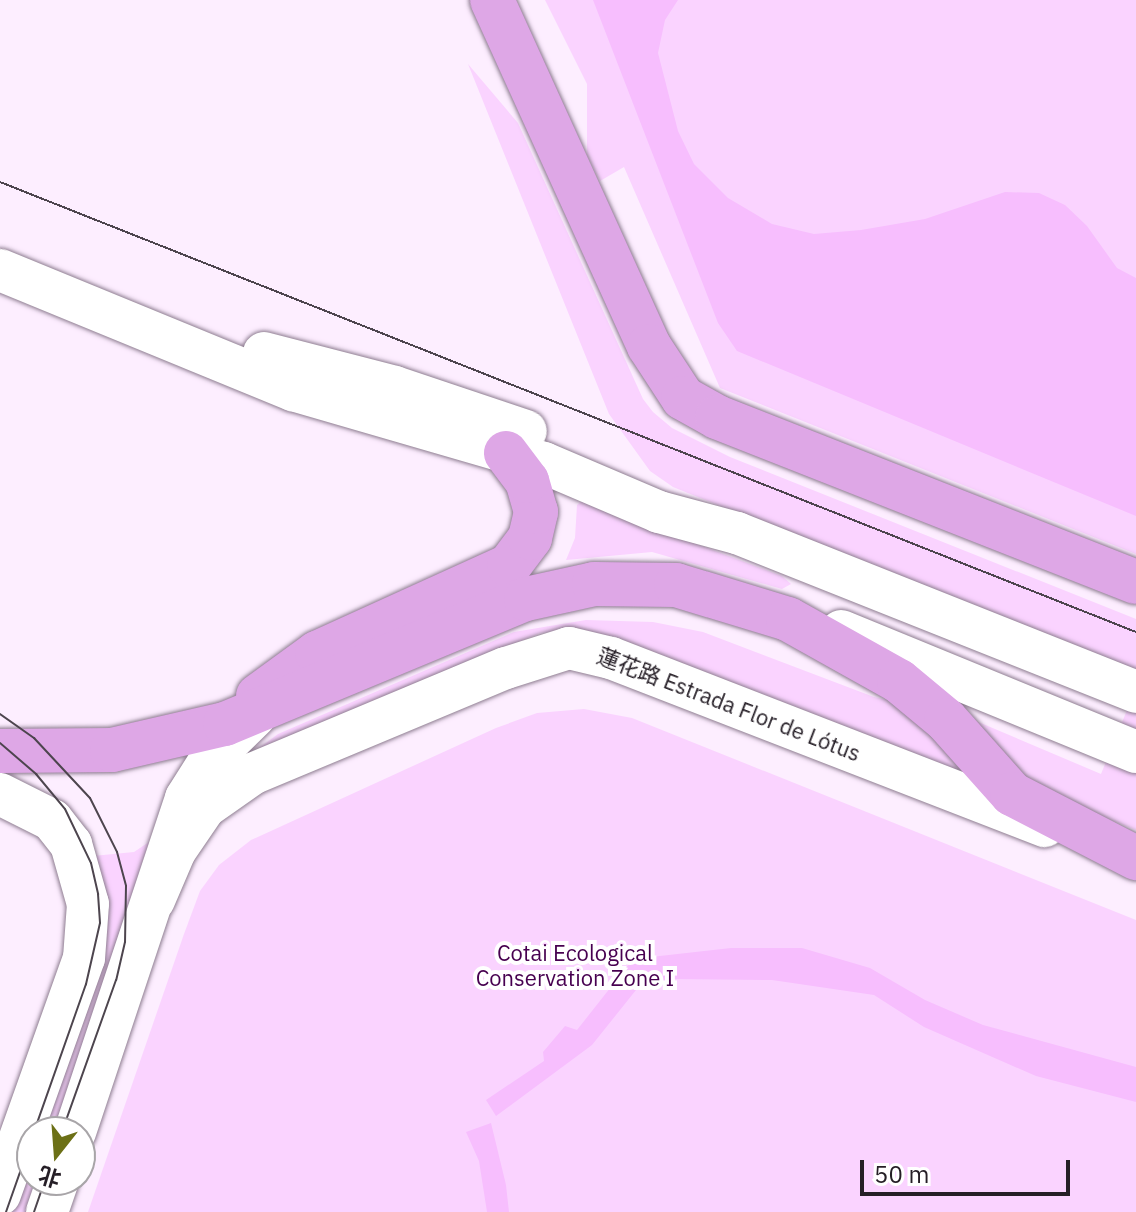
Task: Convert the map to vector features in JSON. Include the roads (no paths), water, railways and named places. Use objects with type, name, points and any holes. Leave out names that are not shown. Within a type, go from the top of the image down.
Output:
[{"type":"main road","points":[[492,0],[649,346],[683,398],[717,417],[1136,582]]},
{"type":"main road","points":[[0,270],[293,390],[525,458],[659,512],[737,533]]},
{"type":"main road","points":[[138,325],[336,371],[555,441],[737,533],[1136,692]]},
{"type":"main road","points":[[525,458],[559,494],[561,537],[555,558],[526,599]]},
{"type":"main road","points":[[80,1116],[154,900],[175,828],[198,776],[240,720],[317,653],[509,566],[530,538],[536,512],[527,481],[525,458]]},
{"type":"main road","points":[[0,751],[112,750],[240,720],[526,599],[594,584],[653,583],[721,594],[788,619],[911,690],[946,720],[1012,794],[1126,854]]},
{"type":"main road","points":[[788,619],[831,627],[1136,752]]},
{"type":"main road","name":"蓮花路 Estrada Flor de Lótus","points":[[154,900],[175,851],[205,807],[252,774],[506,668],[569,648],[611,658],[1126,854]]},
{"type":"main road","points":[[0,794],[52,820],[71,844],[88,904],[84,958],[0,1194]]},
{"type":"tram line","points":[[0,182],[1136,632]]},
{"type":"tram line","points":[[0,714],[34,738],[90,798],[117,852],[126,886],[125,942],[116,980],[68,1116]]},
{"type":"tram line","points":[[0,743],[36,774],[65,809],[91,863],[98,894],[100,923],[86,984],[40,1116]]},
{"type":"tram line","points":[[6,1212],[16,1184]]},
{"type":"tram line","points":[[34,1212],[40,1196]]},
{"type":"park label","name":"Cotai Ecological Conservation Zone I","points":[[575,964]]}]
